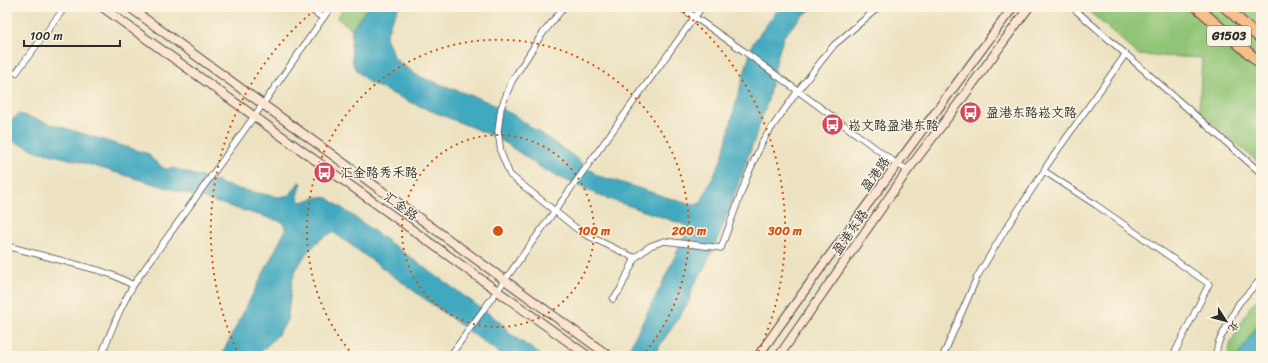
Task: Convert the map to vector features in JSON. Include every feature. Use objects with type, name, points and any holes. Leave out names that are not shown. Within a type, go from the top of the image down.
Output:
[{"type":"highway","name":"G1503","points":[[1197,7],[1261,64]]},
{"type":"highway","name":"G1503","points":[[1225,7],[1261,39]]},
{"type":"main road","name":"汇金路","points":[[102,7],[588,356]]},
{"type":"main road","name":"汇金路","points":[[129,7],[609,356]]},
{"type":"main road","name":"盈港路","points":[[758,356],[825,262],[1013,7]]},
{"type":"main road","name":"盈港东路","points":[[779,356],[908,170],[1029,7]]},
{"type":"street","points":[[16,73],[66,7]]},
{"type":"street","points":[[307,7],[323,18]]},
{"type":"street","points":[[101,356],[122,306],[133,285],[331,7]]},
{"type":"street","points":[[564,7],[540,37],[512,81],[501,108],[498,131],[501,152],[510,174],[555,212],[582,233],[635,258]]},
{"type":"street","points":[[680,7],[745,52],[897,164],[908,170]]},
{"type":"street","points":[[450,356],[702,7]]},
{"type":"street","points":[[613,299],[620,290],[635,258],[650,246],[664,241],[721,248],[747,177],[763,140],[798,91],[834,45],[879,7]]},
{"type":"street","points":[[1072,7],[1261,174]]},
{"type":"street","points":[[944,356],[976,277],[1045,168],[1125,55]]},
{"type":"street","points":[[1044,171],[1096,205],[1209,284],[1173,356]]},
{"type":"street","points":[[7,246],[101,271],[133,285]]},
{"type":"street","points":[[1215,356],[1219,341],[1239,303],[1261,278]]},
{"type":"green space","points":[[345,7],[368,7],[352,29],[337,18]]},
{"type":"green space","points":[[1084,7],[1261,7],[1261,165],[1199,111],[1202,58],[1139,55]]},
{"type":"green space","points":[[1261,295],[1261,356],[1228,356],[1231,342],[1250,307]]},
{"type":"water","points":[[368,7],[399,7],[391,22],[386,37],[394,57],[418,76],[486,101],[514,115],[568,152],[598,176],[688,204],[700,204],[722,158],[753,43],[780,7],[814,7],[801,17],[784,36],[777,58],[768,100],[719,236],[703,271],[692,288],[690,300],[653,356],[625,356],[661,286],[688,228],[682,224],[600,196],[546,171],[498,138],[412,103],[368,82],[353,65],[351,46],[352,29]]},
{"type":"water","points":[[19,114],[149,154],[151,158],[165,169],[173,168],[238,189],[278,197],[290,195],[299,182],[302,183],[298,199],[301,202],[317,197],[328,198],[499,321],[512,335],[542,356],[503,356],[333,232],[321,239],[306,254],[296,270],[292,282],[287,321],[277,336],[261,352],[254,356],[221,356],[286,229],[282,222],[77,161],[37,151],[7,139],[7,121],[10,121]]},
{"type":"water","points":[[1261,319],[1261,356],[1238,356]]},
{"type":"place","name":"盈港东路崧文路","points":[[970,112]]},
{"type":"place","name":"崧文路盈港东路","points":[[833,125]]},
{"type":"place","name":"汇金路秀禾路","points":[[324,172]]}]
